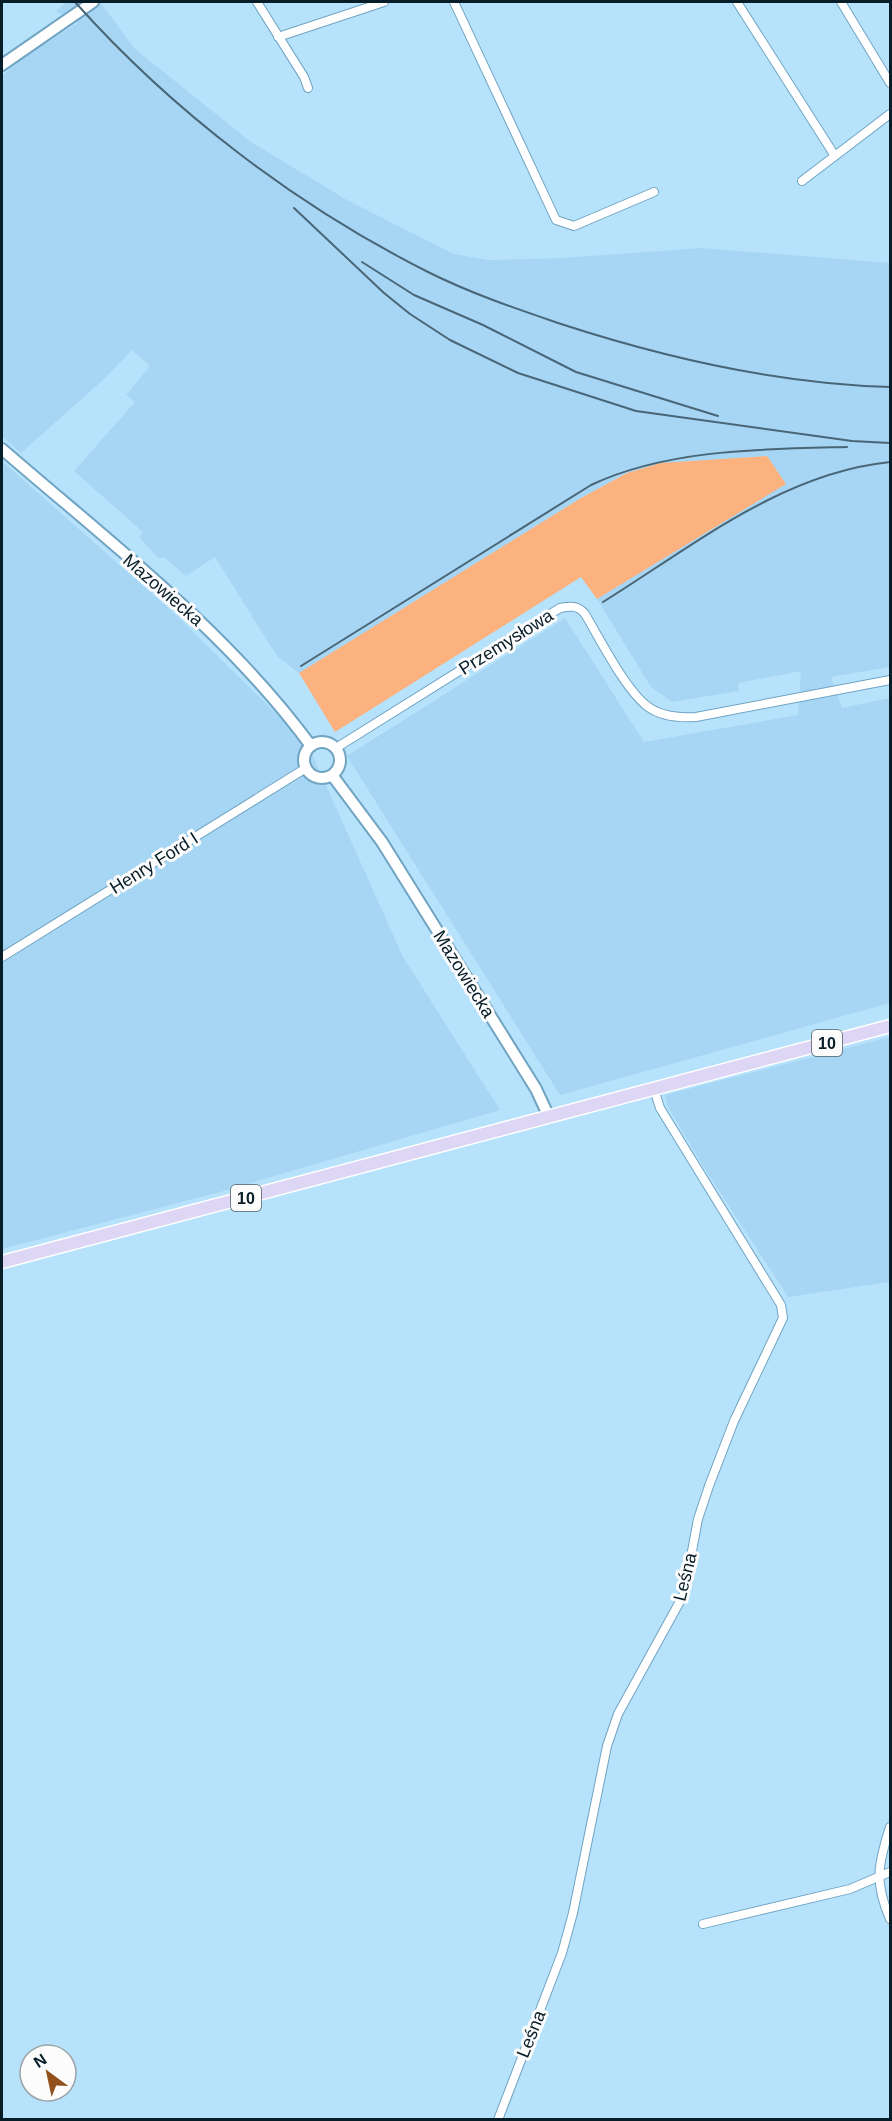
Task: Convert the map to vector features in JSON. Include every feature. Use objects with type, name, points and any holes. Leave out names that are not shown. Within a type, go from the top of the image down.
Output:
[{"type":"main road","name":"10","points":[[2,1262],[891,1026]]},
{"type":"street","points":[[2,65],[93,2]]},
{"type":"street","points":[[257,2],[304,77],[308,88]]},
{"type":"street","points":[[278,37],[384,2]]},
{"type":"street","points":[[453,2],[556,220],[574,226],[654,192]]},
{"type":"street","points":[[737,2],[835,156]]},
{"type":"street","points":[[841,2],[891,83]]},
{"type":"street","points":[[802,181],[891,114]]},
{"type":"street","name":"Mazowiecka","points":[[2,449],[221,641],[286,711],[311,746]]},
{"type":"street","name":"Przemysłowa","points":[[336,748],[560,608],[569,606],[581,609],[585,614],[634,694],[648,707],[664,715],[696,717],[891,680]]},
{"type":"street","points":[[324,741],[336,748],[340,765],[332,775],[321,778],[310,773],[306,768],[304,758],[311,746],[324,741]]},
{"type":"street","name":"Henry Ford I","points":[[2,957],[306,768]]},
{"type":"street","name":"Mazowiecka","points":[[332,775],[382,842],[536,1089],[549,1117]]},
{"type":"street","name":"Leśna","points":[[498,2120],[562,1953],[573,1913],[607,1746],[618,1714],[684,1594],[698,1519],[709,1486],[734,1421],[783,1318],[781,1305],[660,1108],[654,1089]]},
{"type":"street","points":[[891,1827],[883,1848],[879,1878],[879,1894],[891,1919]]},
{"type":"street","points":[[703,1924],[850,1889],[891,1872]]},
{"type":"shaded area","points":[[66,2],[100,2],[135,49],[251,142],[347,200],[454,254],[489,260],[563,258],[702,248],[890,263],[890,667],[831,677],[842,708],[890,698],[890,1003],[560,1095],[347,756],[565,618],[644,742],[798,715],[801,671],[738,683],[739,691],[672,702],[651,687],[597,599],[785,484],[767,456],[627,473],[581,498],[299,673],[277,656],[215,557],[186,576],[165,558],[158,558],[139,537],[143,532],[74,471],[135,402],[126,395],[150,366],[132,350],[103,380],[21,453],[2,436],[2,76],[23,58],[78,23],[56,11]]},
{"type":"shaded area","points":[[767,456],[786,484],[597,599],[581,577],[335,732],[299,673],[581,498],[627,473],[661,463]]},
{"type":"shaded area","points":[[2,461],[175,614],[308,745],[403,957],[500,1110],[220,1192],[2,1249]]},
{"type":"shaded area","points":[[890,1037],[890,1282],[788,1297],[703,1166],[668,1107],[665,1095]]},
{"type":"railway","points":[[75,2],[153,81],[239,154],[331,217],[379,246],[444,280],[558,323],[680,358],[806,381],[890,387]]},
{"type":"railway","points":[[294,208],[384,293],[410,314],[450,340],[518,373],[636,411],[852,441],[890,443]]},
{"type":"railway","points":[[362,262],[414,295],[483,325],[576,372],[718,416]]},
{"type":"railway","points":[[301,666],[591,485],[620,473],[651,464],[716,453],[847,447]]},
{"type":"railway","points":[[603,602],[705,536],[775,496],[850,469],[890,462]]}]
